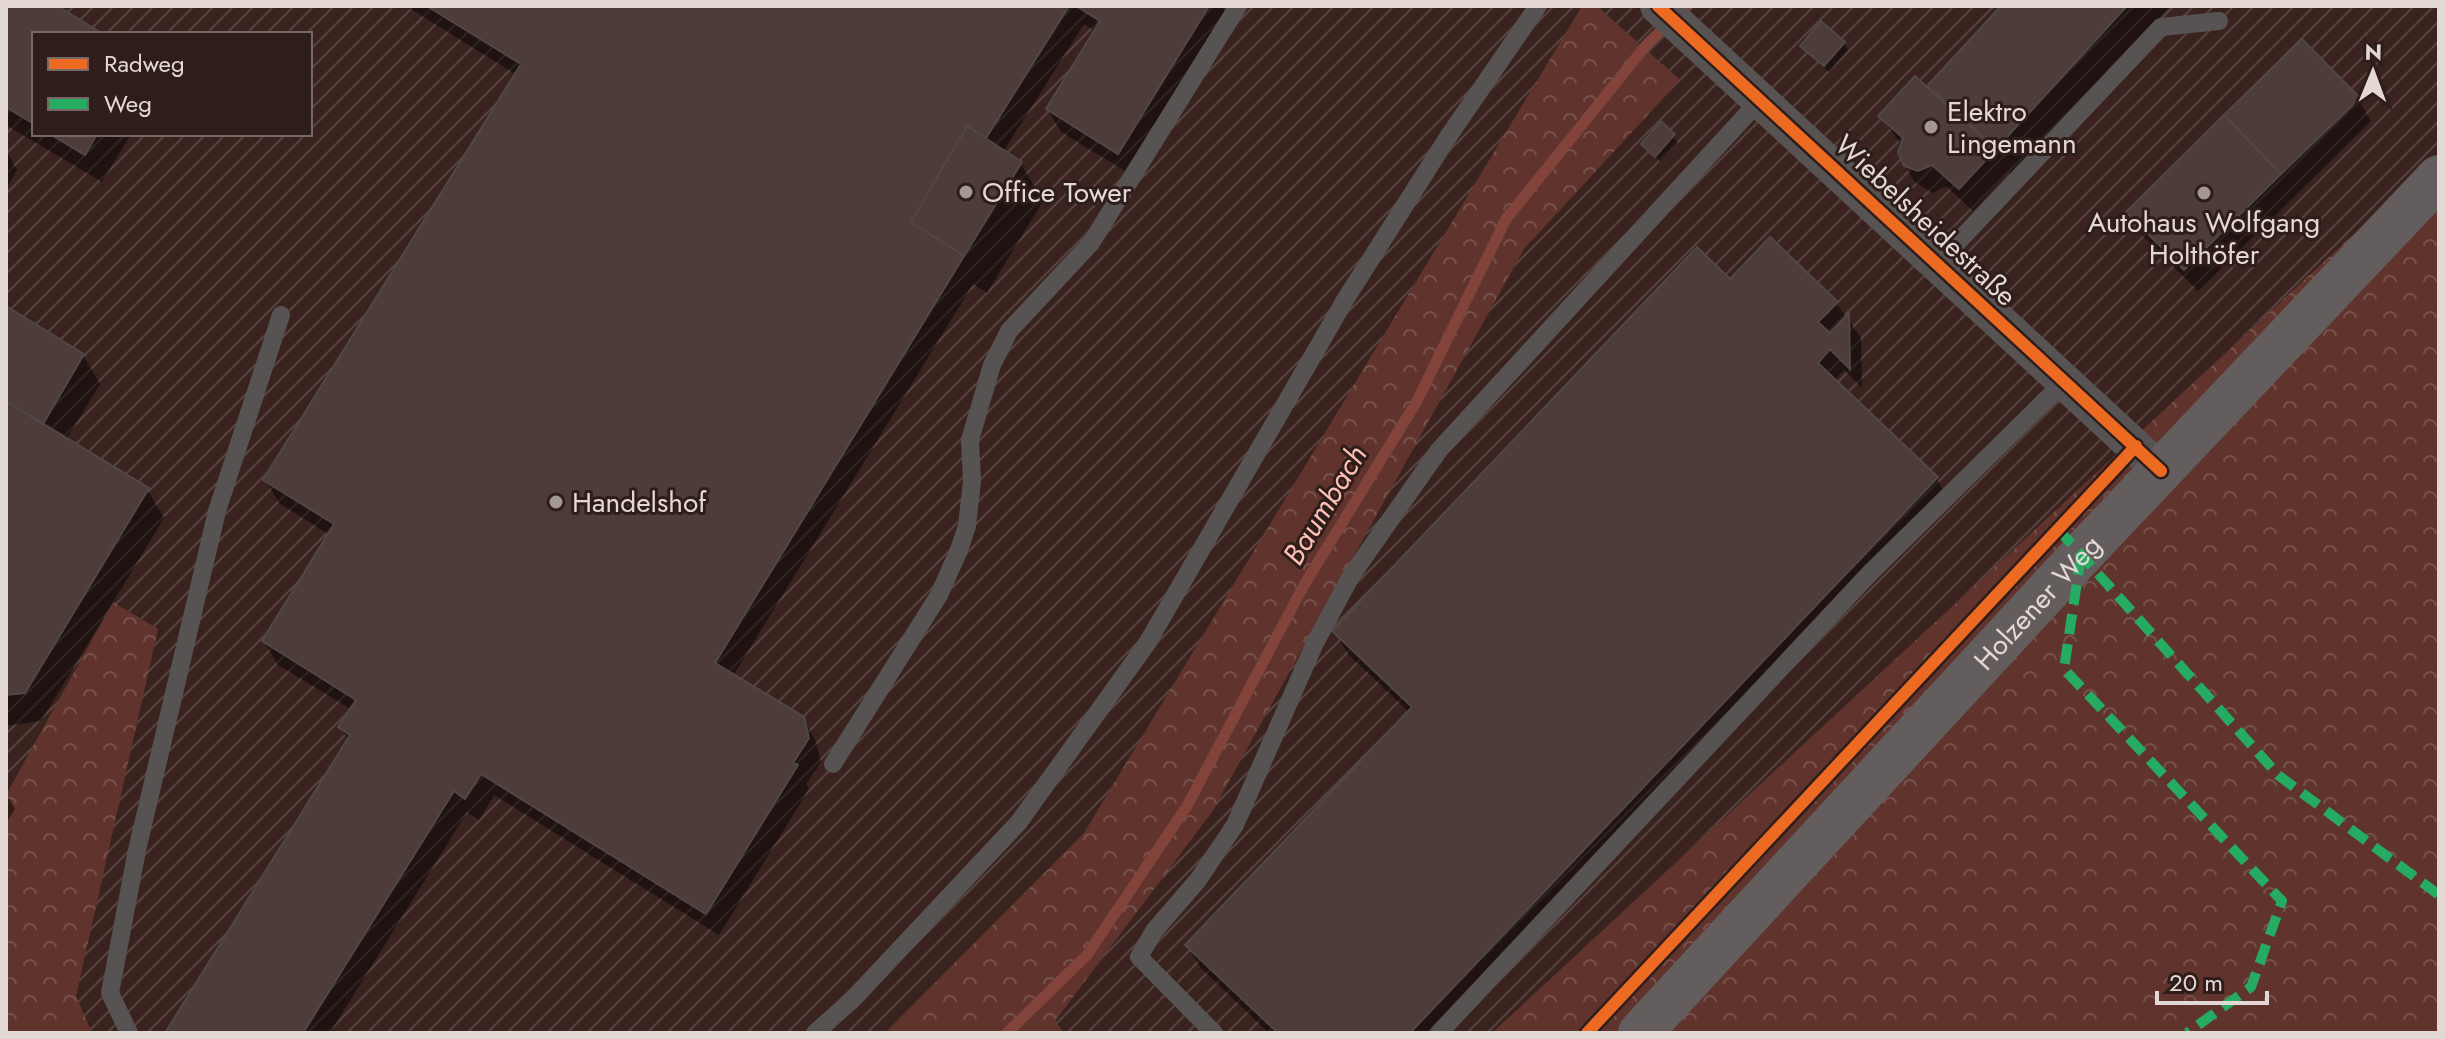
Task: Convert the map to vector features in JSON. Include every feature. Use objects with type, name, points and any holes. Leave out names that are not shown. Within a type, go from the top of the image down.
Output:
[{"type":"main road","name":"Holzener Weg","points":[[1640,1033],[2161,471],[2439,177]]},
{"type":"street","name":"Wiebelsheidestraße","points":[[1658,6],[2161,471]]},
{"type":"lane","points":[[833,764],[939,595],[959,550],[967,526],[972,481],[970,440],[992,365],[1009,331],[1091,243],[1238,6]]},
{"type":"lane","points":[[815,1033],[853,999],[1019,822],[1148,642],[1345,300],[1448,137],[1538,6]]},
{"type":"lane","points":[[1938,263],[2161,27],[2219,21]]},
{"type":"lane","points":[[1214,1033],[1139,957],[1154,931],[1198,880],[1235,825],[1315,643],[1351,576],[1439,450],[1760,100]]},
{"type":"lane","points":[[129,1033],[110,993],[137,850],[217,511],[281,315]]},
{"type":"lane","points":[[1439,1033],[1870,573],[2065,381]]},
{"type":"shaded area","points":[[6,6],[2439,6],[2439,155],[1492,1033],[6,1033]]},
{"type":"green space","points":[[1582,6],[1597,6],[1680,80],[1524,249],[1212,812],[1055,1021],[1064,1033],[885,1033],[1084,833]]},
{"type":"green space","points":[[2439,155],[2439,1033],[1492,1033]]},
{"type":"green space","points":[[113,602],[158,629],[76,996],[92,1033],[6,1033],[6,795]]},
{"type":"building","points":[[6,6],[57,6],[100,32],[32,32],[32,123],[6,107]]},
{"type":"building","name":"Handelshof","points":[[427,6],[1069,6],[986,138],[967,126],[911,222],[964,256],[715,663],[804,717],[809,738],[793,763],[798,765],[706,914],[481,774],[465,799],[454,791],[303,1033],[165,1033],[350,735],[338,727],[356,700],[262,641],[334,524],[263,480],[521,64]]},
{"type":"building","points":[[1076,6],[1209,6],[1118,154],[1046,109],[1100,21]]},
{"type":"building","points":[[2001,6],[2127,6],[1996,149],[1927,86]]},
{"type":"building","points":[[1821,21],[1845,42],[1824,66],[1800,46]]},
{"type":"building","points":[[2302,39],[2360,98],[2281,174],[2224,115]]},
{"type":"building","name":"Elektro Lingemann","points":[[1915,76],[1996,149],[1959,189],[1932,165],[1918,171],[1904,166],[1898,152],[1903,138],[1878,116]]},
{"type":"building","name":"Autohaus Wolfgang Holthöfer","points":[[2224,115],[2281,174],[2184,270],[2126,212]]},
{"type":"building","points":[[1661,121],[1675,134],[1655,157],[1641,144]]},
{"type":"building","name":"Office Tower","points":[[967,126],[1022,162],[964,256],[911,222]]},
{"type":"building","points":[[53,136],[96,136],[85,155]]},
{"type":"building","points":[[1770,237],[1838,302],[1818,322],[1830,333],[1849,313],[1850,369],[1830,349],[1818,363],[1938,477],[1410,1033],[1278,1033],[1185,945],[1412,707],[1332,631],[1697,247],[1730,279]]},
{"type":"building","points":[[6,306],[84,354],[43,424],[6,401]]},
{"type":"building","points":[[6,401],[149,488],[25,693],[6,695]]},
{"type":"waterway","name":"Baumbach","points":[[1007,1033],[1087,955],[1187,806],[1304,585],[1417,401],[1506,219],[1648,43],[1687,6]]},
{"type":"marked path","points":[[2058,529],[2278,775],[2439,895]]},
{"type":"marked path","points":[[2081,555],[2064,669],[2282,901],[2251,987],[2187,1033]]},
{"type":"cycle path","points":[[1658,6],[2161,471]]},
{"type":"cycle path","points":[[1587,1033],[2136,446]]},
{"type":"place","name":"Elektro Lingemann","points":[[1931,127]]},
{"type":"place","name":"Office Tower","points":[[966,192]]},
{"type":"place","name":"Autohaus Wolfgang Holthöfer","points":[[2204,193]]},
{"type":"place","name":"Handelshof","points":[[556,502]]}]
